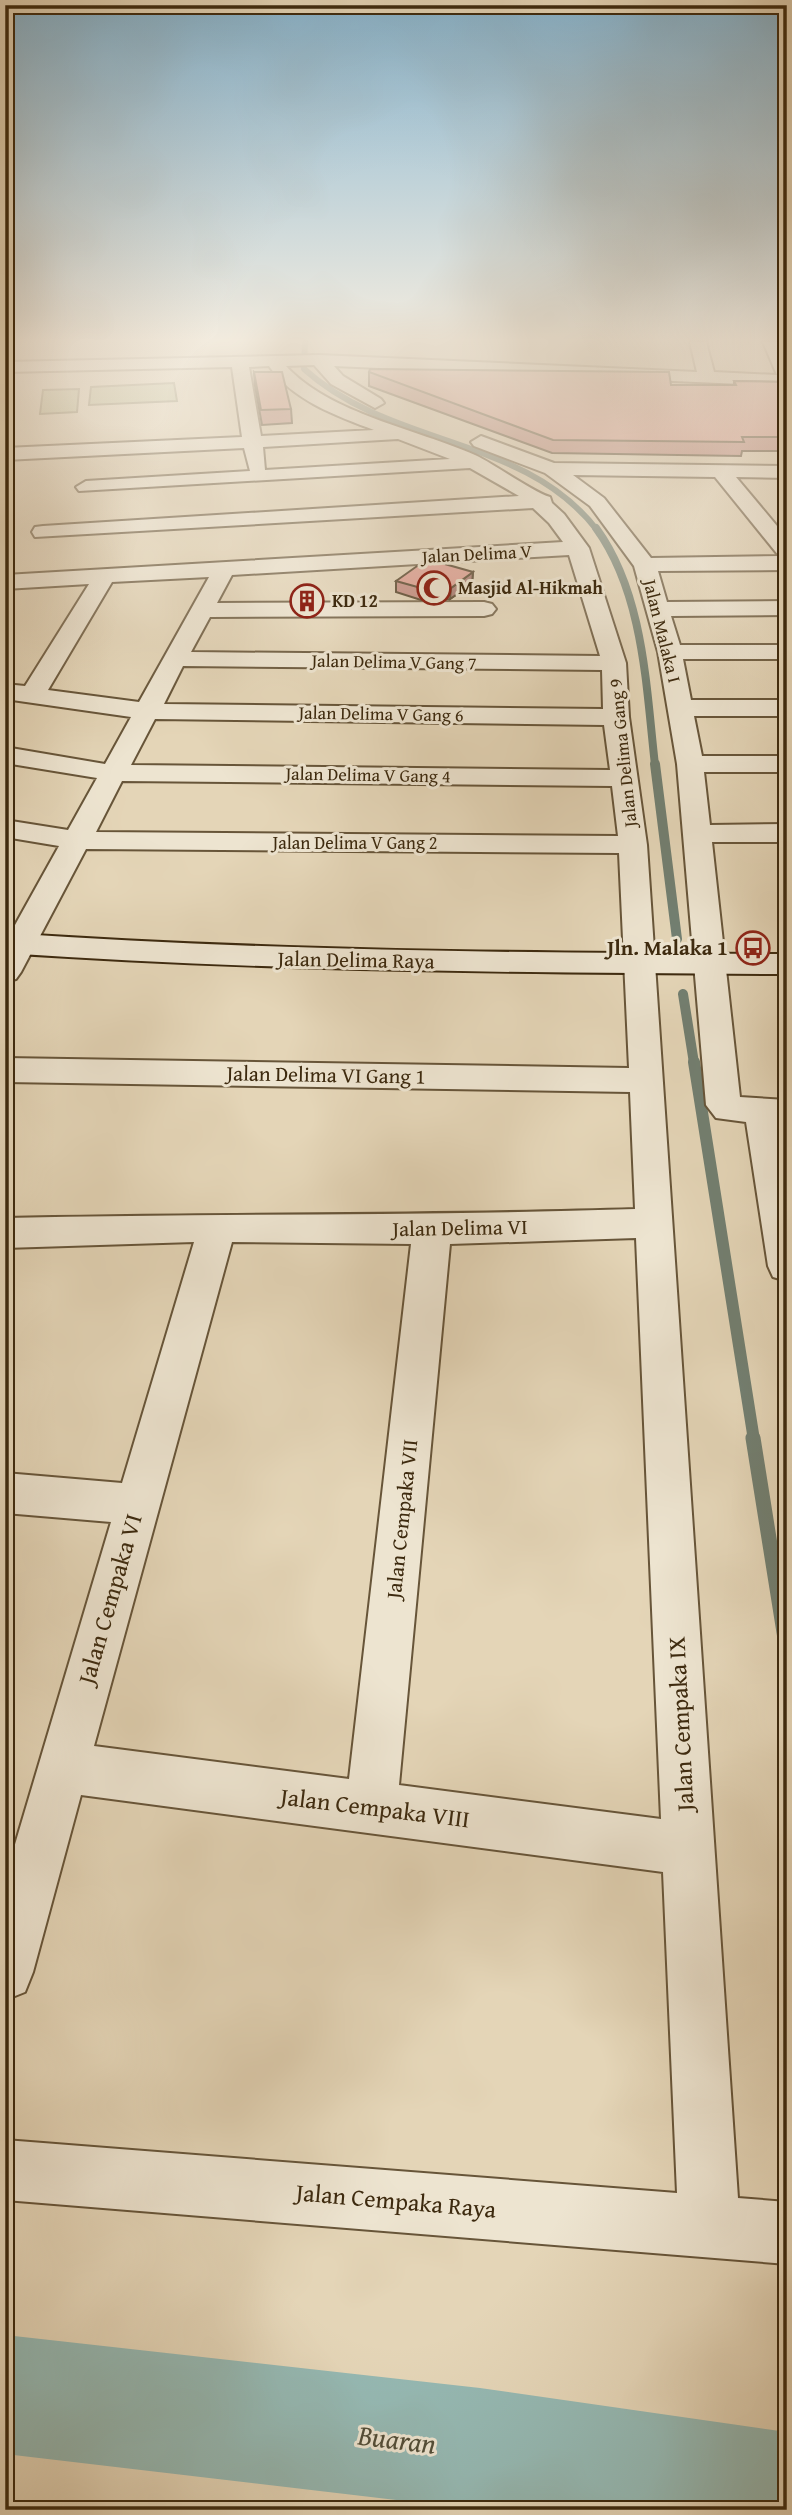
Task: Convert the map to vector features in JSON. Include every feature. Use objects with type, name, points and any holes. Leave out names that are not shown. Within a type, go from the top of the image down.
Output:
[{"type":"street","points":[[5,475],[23,459]]},
{"type":"street","points":[[12,567],[112,459]]},
{"type":"street","points":[[256,459],[273,566]]},
{"type":"street","points":[[43,532],[262,498],[439,459]]},
{"type":"street","points":[[483,459],[543,501],[568,531],[578,548]]},
{"type":"street","name":"Jalan Malaka I","points":[[507,459],[552,469],[597,502],[645,565],[670,652],[690,764],[699,834],[708,965],[723,1105],[728,1109],[774,1112]]},
{"type":"street","points":[[552,469],[787,472]]},
{"type":"street","points":[[721,472],[787,552]]},
{"type":"street","points":[[86,487],[262,498],[543,501]]},
{"type":"street","points":[[761,520],[787,520]]},
{"type":"street","name":"Jalan Delima V","points":[[12,567],[105,576],[273,566],[478,582],[578,548]]},
{"type":"street","name":"Jalan Delima Gang 9","points":[[578,548],[614,663],[616,718],[633,845],[639,963]]},
{"type":"street","points":[[645,565],[787,563]]},
{"type":"street","points":[[10,954],[77,840],[224,569]]},
{"type":"street","points":[[32,695],[105,576]]},
{"type":"street","points":[[200,610],[478,582],[492,663]]},
{"type":"street","points":[[659,610],[787,608]]},
{"type":"street","points":[[670,652],[787,652]]},
{"type":"street","name":"Jalan Delima V Gang 7","points":[[174,659],[614,663]]},
{"type":"street","name":"Jalan Delima V Gang 6","points":[[5,691],[146,711],[616,718]]},
{"type":"street","points":[[680,708],[787,708]]},
{"type":"street","name":"Jalan Delima V Gang 4","points":[[5,755],[113,773],[623,778]]},
{"type":"street","points":[[690,764],[787,764]]},
{"type":"street","name":"Jalan Delima V Gang 2","points":[[5,828],[77,840],[633,845]]},
{"type":"street","points":[[699,834],[787,833]]},
{"type":"street","name":"Jalan Delima Raya","points":[[10,954],[389,962],[787,964]]},
{"type":"street","points":[[639,963],[654,1223]]},
{"type":"street","name":"Jalan Delima VI Gang 1","points":[[5,1070],[646,1080]]},
{"type":"street","points":[[774,1112],[787,1266]]},
{"type":"street","name":"Jalan Delima VI","points":[[5,1233],[217,1227],[432,1230],[654,1223]]},
{"type":"street","name":"Jalan Cempaka IX","points":[[654,1223],[709,2225]]},
{"type":"street","name":"Jalan Cempaka VI","points":[[5,1972],[217,1227]]},
{"type":"street","name":"Jalan Cempaka VII","points":[[371,1807],[432,1230]]},
{"type":"street","points":[[5,1493],[138,1504]]},
{"type":"street","name":"Jalan Cempaka VIII","points":[[62,1767],[688,1849]]},
{"type":"street","name":"Jalan Cempaka Raya","points":[[5,2169],[787,2233]]},
{"type":"building","points":[[427,559],[473,572],[451,588],[421,588],[396,581]]},
{"type":"waterway","points":[[499,459],[533,476],[567,499],[597,530]]},
{"type":"waterway","points":[[596,528],[612,554],[633,611],[645,673],[655,765]]},
{"type":"waterway","points":[[655,764],[677,939]]},
{"type":"waterway","points":[[683,994],[694,1063]]},
{"type":"waterway","points":[[694,1062],[754,1440]]},
{"type":"waterway","points":[[753,1438],[787,1651]]},
{"type":"waterway","name":"Buaran","points":[[5,2394],[480,2449],[787,2494]]},
{"type":"place","name":"Masjid Al-Hikmah","points":[[434,588]]},
{"type":"place","name":"KD 12","points":[[307,601]]},
{"type":"place","name":"Jln. Malaka 1","points":[[753,948]]}]
